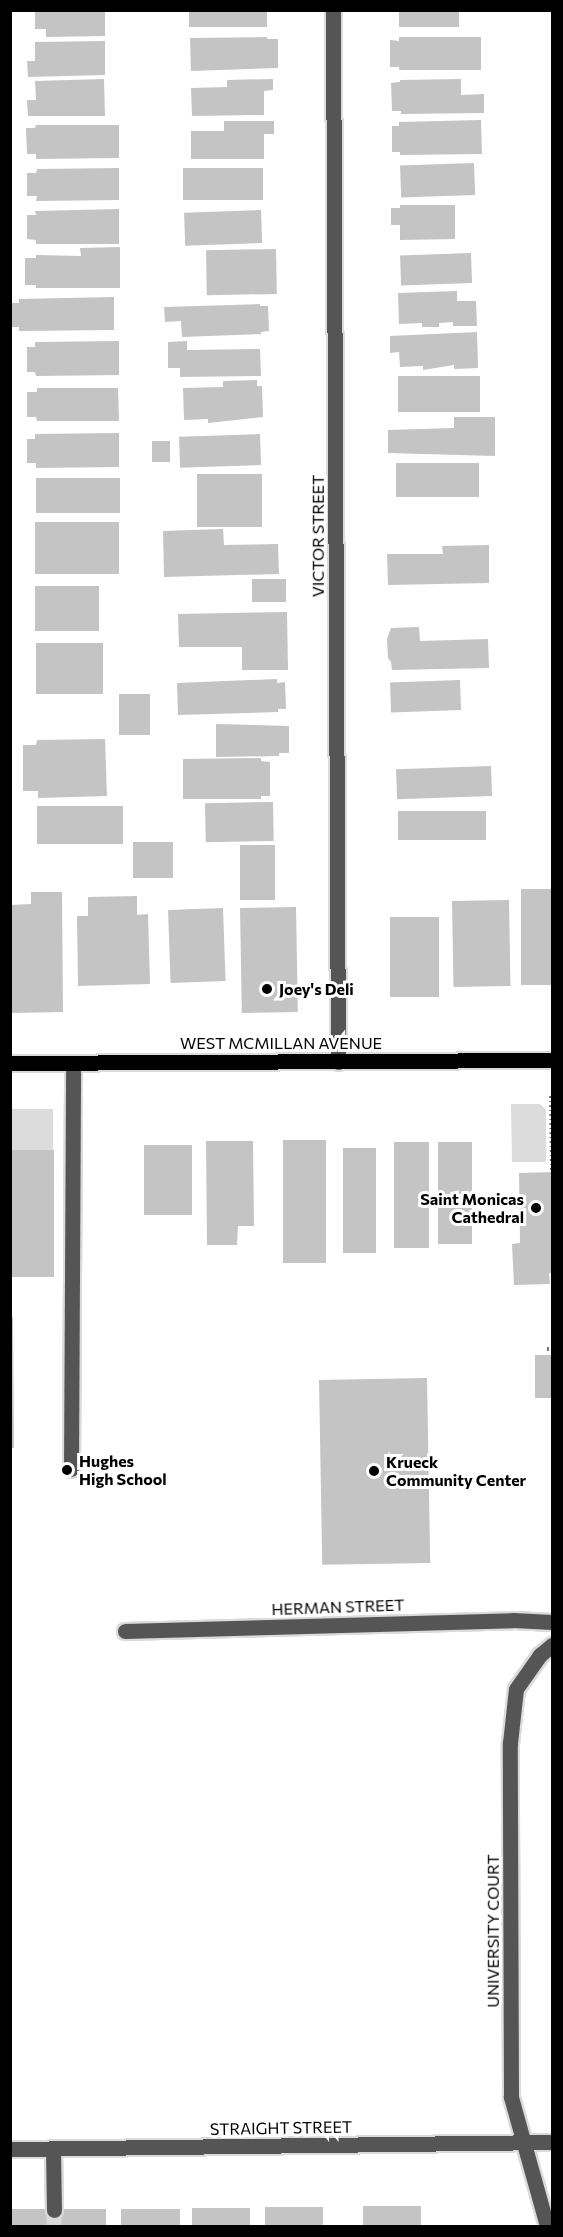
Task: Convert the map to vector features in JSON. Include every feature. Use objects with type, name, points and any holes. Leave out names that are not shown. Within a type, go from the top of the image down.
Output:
[{"type":"main road","name":"WEST MCMILLAN AVENUE","points":[[10,1063],[552,1060]]},
{"type":"street","name":"VICTOR STREET","points":[[333,10],[338,1062]]},
{"type":"street","points":[[71,1469],[73,1063]]},
{"type":"street","name":"HERMAN STREET","points":[[125,1631],[513,1620],[552,1622]]},
{"type":"street","name":"UNIVERSITY COURT","points":[[547,2226],[511,2097],[510,1743],[516,1689],[540,1654],[552,1644]]},
{"type":"street","name":"STRAIGHT STREET","points":[[10,2149],[552,2142]]},
{"type":"street","points":[[53,2149],[54,2210]]},
{"type":"path","points":[[551,1096],[552,1172]]},
{"type":"shaded area","points":[[511,1104],[540,1104],[546,1110],[546,1162],[512,1162]]},
{"type":"shaded area","points":[[10,1109],[53,1109],[53,1150],[10,1150]]},
{"type":"building","points":[[35,10],[105,10],[105,36],[46,37],[46,29],[35,29]]},
{"type":"building","points":[[189,10],[267,10],[267,27],[189,27]]},
{"type":"building","points":[[399,10],[459,10],[459,27],[399,27]]},
{"type":"building","points":[[267,37],[267,39],[278,39],[278,68],[191,71],[190,38]]},
{"type":"building","points":[[399,37],[481,37],[481,70],[399,70],[399,67],[390,67],[390,40],[399,41]]},
{"type":"building","points":[[105,41],[105,75],[28,77],[27,61],[35,61],[35,42]]},
{"type":"building","points":[[104,79],[105,116],[28,116],[27,100],[36,100],[35,81]]},
{"type":"building","points":[[273,79],[273,90],[264,91],[264,115],[192,116],[191,88],[227,87],[227,80]]},
{"type":"building","points":[[461,79],[461,95],[484,94],[484,113],[401,114],[401,111],[392,111],[391,83],[400,82],[400,80]]},
{"type":"building","points":[[481,120],[482,154],[400,155],[400,152],[392,152],[392,126],[399,126],[399,122]]},
{"type":"building","points":[[224,121],[274,121],[274,134],[264,134],[264,159],[191,159],[191,131],[224,131]]},
{"type":"building","points":[[36,125],[119,125],[119,158],[36,159],[36,154],[27,154],[26,128],[35,128]]},
{"type":"building","points":[[474,163],[475,195],[401,198],[400,166]]},
{"type":"building","points":[[119,168],[119,200],[36,201],[37,196],[27,196],[27,173],[36,173],[37,169]]},
{"type":"building","points":[[183,168],[263,168],[263,200],[183,200]]},
{"type":"building","points":[[400,205],[455,205],[455,239],[400,240],[400,225],[391,225],[391,208],[400,208]]},
{"type":"building","points":[[119,209],[119,244],[36,244],[36,240],[27,239],[27,215],[36,215],[35,211]]},
{"type":"building","points":[[261,210],[262,243],[185,246],[184,213]]},
{"type":"building","points":[[120,247],[120,288],[36,288],[36,285],[25,285],[25,258],[36,258],[36,255],[81,256],[80,248]]},
{"type":"building","points":[[276,249],[277,294],[207,295],[206,250]]},
{"type":"building","points":[[471,253],[472,283],[401,285],[400,255]]},
{"type":"building","points":[[457,291],[457,301],[476,301],[477,326],[453,326],[453,322],[439,323],[439,327],[422,327],[422,323],[399,324],[398,293]]},
{"type":"building","points":[[114,297],[114,330],[19,331],[19,327],[10,327],[10,303],[19,303],[19,299]]},
{"type":"building","points":[[260,304],[260,306],[268,306],[269,331],[261,332],[261,334],[182,337],[181,321],[165,322],[164,307]]},
{"type":"building","points":[[477,332],[478,368],[454,369],[454,365],[423,370],[423,366],[400,367],[399,352],[390,353],[390,336]]},
{"type":"building","points":[[119,341],[119,375],[36,376],[35,372],[27,372],[27,347],[35,347],[35,342]]},
{"type":"building","points":[[187,341],[187,350],[260,349],[261,376],[180,377],[180,368],[168,368],[168,342]]},
{"type":"building","points":[[398,376],[480,376],[480,412],[398,412]]},
{"type":"building","points":[[257,380],[257,386],[262,386],[263,417],[208,423],[208,419],[184,420],[183,388],[223,387],[223,381]]},
{"type":"building","points":[[37,388],[118,388],[119,421],[37,421],[36,417],[27,417],[27,392],[37,392]]},
{"type":"building","points":[[454,417],[495,417],[495,456],[388,453],[388,430],[454,428]]},
{"type":"building","points":[[119,433],[119,467],[36,468],[36,463],[27,463],[27,439],[35,439],[35,434]]},
{"type":"building","points":[[260,434],[261,465],[180,468],[179,437]]},
{"type":"building","points":[[152,441],[170,441],[170,462],[152,462]]},
{"type":"building","points":[[396,463],[479,463],[479,497],[396,497]]},
{"type":"building","points":[[197,474],[262,474],[262,527],[197,527]]},
{"type":"building","points":[[36,478],[120,478],[120,513],[36,513]]},
{"type":"building","points":[[35,522],[119,522],[119,574],[35,574]]},
{"type":"building","points":[[223,529],[224,545],[278,544],[279,574],[164,577],[163,531]]},
{"type":"building","points":[[489,545],[489,583],[388,585],[387,554],[443,554],[442,546]]},
{"type":"building","points":[[252,579],[286,579],[286,602],[252,602]]},
{"type":"building","points":[[35,586],[99,586],[99,631],[35,631]]},
{"type":"building","points":[[287,612],[288,670],[242,670],[242,647],[179,647],[178,614]]},
{"type":"building","points":[[419,627],[420,641],[488,639],[489,668],[392,670],[388,658],[387,639],[391,628]]},
{"type":"building","points":[[36,643],[103,643],[103,694],[36,694]]},
{"type":"building","points":[[277,679],[277,683],[285,682],[286,709],[278,709],[278,712],[178,715],[177,683]]},
{"type":"building","points":[[460,680],[461,710],[391,712],[390,682]]},
{"type":"building","points":[[119,694],[150,694],[150,735],[119,735]]},
{"type":"building","points":[[216,724],[289,726],[289,753],[279,753],[279,756],[216,757]]},
{"type":"building","points":[[105,739],[107,796],[38,798],[38,791],[23,791],[23,745],[36,745],[37,740]]},
{"type":"building","points":[[261,758],[261,761],[270,762],[270,796],[261,796],[261,799],[183,799],[183,759]]},
{"type":"building","points":[[491,766],[492,796],[397,799],[396,769]]},
{"type":"building","points":[[273,802],[274,841],[206,842],[205,803]]},
{"type":"building","points":[[37,806],[123,806],[123,844],[37,844]]},
{"type":"building","points":[[398,811],[486,811],[486,840],[398,840]]},
{"type":"building","points":[[133,842],[173,842],[173,878],[133,878]]},
{"type":"building","points":[[240,845],[275,845],[275,900],[240,900]]},
{"type":"building","points":[[521,889],[552,889],[552,985],[521,985]]},
{"type":"building","points":[[31,892],[62,892],[63,1012],[10,1013],[10,905],[31,904]]},
{"type":"building","points":[[137,896],[137,915],[148,914],[150,984],[78,986],[77,916],[88,916],[88,897]]},
{"type":"building","points":[[509,900],[511,986],[454,987],[452,901]]},
{"type":"building","points":[[296,907],[298,1012],[242,1013],[240,908]]},
{"type":"building","points":[[223,908],[226,981],[171,983],[168,910]]},
{"type":"building","points":[[390,917],[439,917],[439,997],[390,997]]},
{"type":"building","points":[[283,1140],[326,1140],[326,1263],[283,1263]]},
{"type":"building","points":[[206,1141],[253,1141],[254,1226],[238,1226],[237,1245],[207,1245]]},
{"type":"building","points":[[394,1142],[429,1142],[429,1248],[394,1248]]},
{"type":"building","points":[[438,1142],[472,1142],[472,1244],[438,1244]]},
{"type":"building","points":[[144,1145],[192,1145],[192,1215],[144,1215]]},
{"type":"building","points":[[343,1148],[376,1148],[376,1253],[343,1253]]},
{"type":"building","points":[[10,1150],[54,1150],[54,1277],[10,1277]]},
{"type":"building","name":"Saint Monicas Cathedral","points":[[552,1172],[552,1273],[549,1273],[550,1284],[514,1285],[512,1244],[520,1243],[519,1173]]},
{"type":"building","points":[[10,1317],[13,1317],[14,1448],[10,1448]]},
{"type":"building","points":[[535,1355],[552,1355],[552,1398],[535,1398]]},
{"type":"building","name":"Krueck Community Center","points":[[427,1378],[430,1563],[322,1565],[319,1380]]},
{"type":"building","points":[[363,2206],[421,2206],[421,2226],[363,2226]]},
{"type":"building","points":[[265,2207],[323,2207],[323,2226],[265,2226]]},
{"type":"building","points":[[192,2208],[250,2208],[250,2226],[192,2226]]},
{"type":"building","points":[[10,2209],[106,2209],[106,2226],[10,2226]]},
{"type":"building","points":[[121,2209],[180,2209],[180,2226],[121,2226]]},
{"type":"tunnel","points":[[54,2210],[54,2226]]},
{"type":"place","name":"Joey's Deli","points":[[267,989]]},
{"type":"place","name":"Saint Monicas Cathedral","points":[[536,1208]]},
{"type":"place","name":"Hughes High School","points":[[67,1470]]},
{"type":"place","name":"Krueck Community Center","points":[[374,1471]]}]
